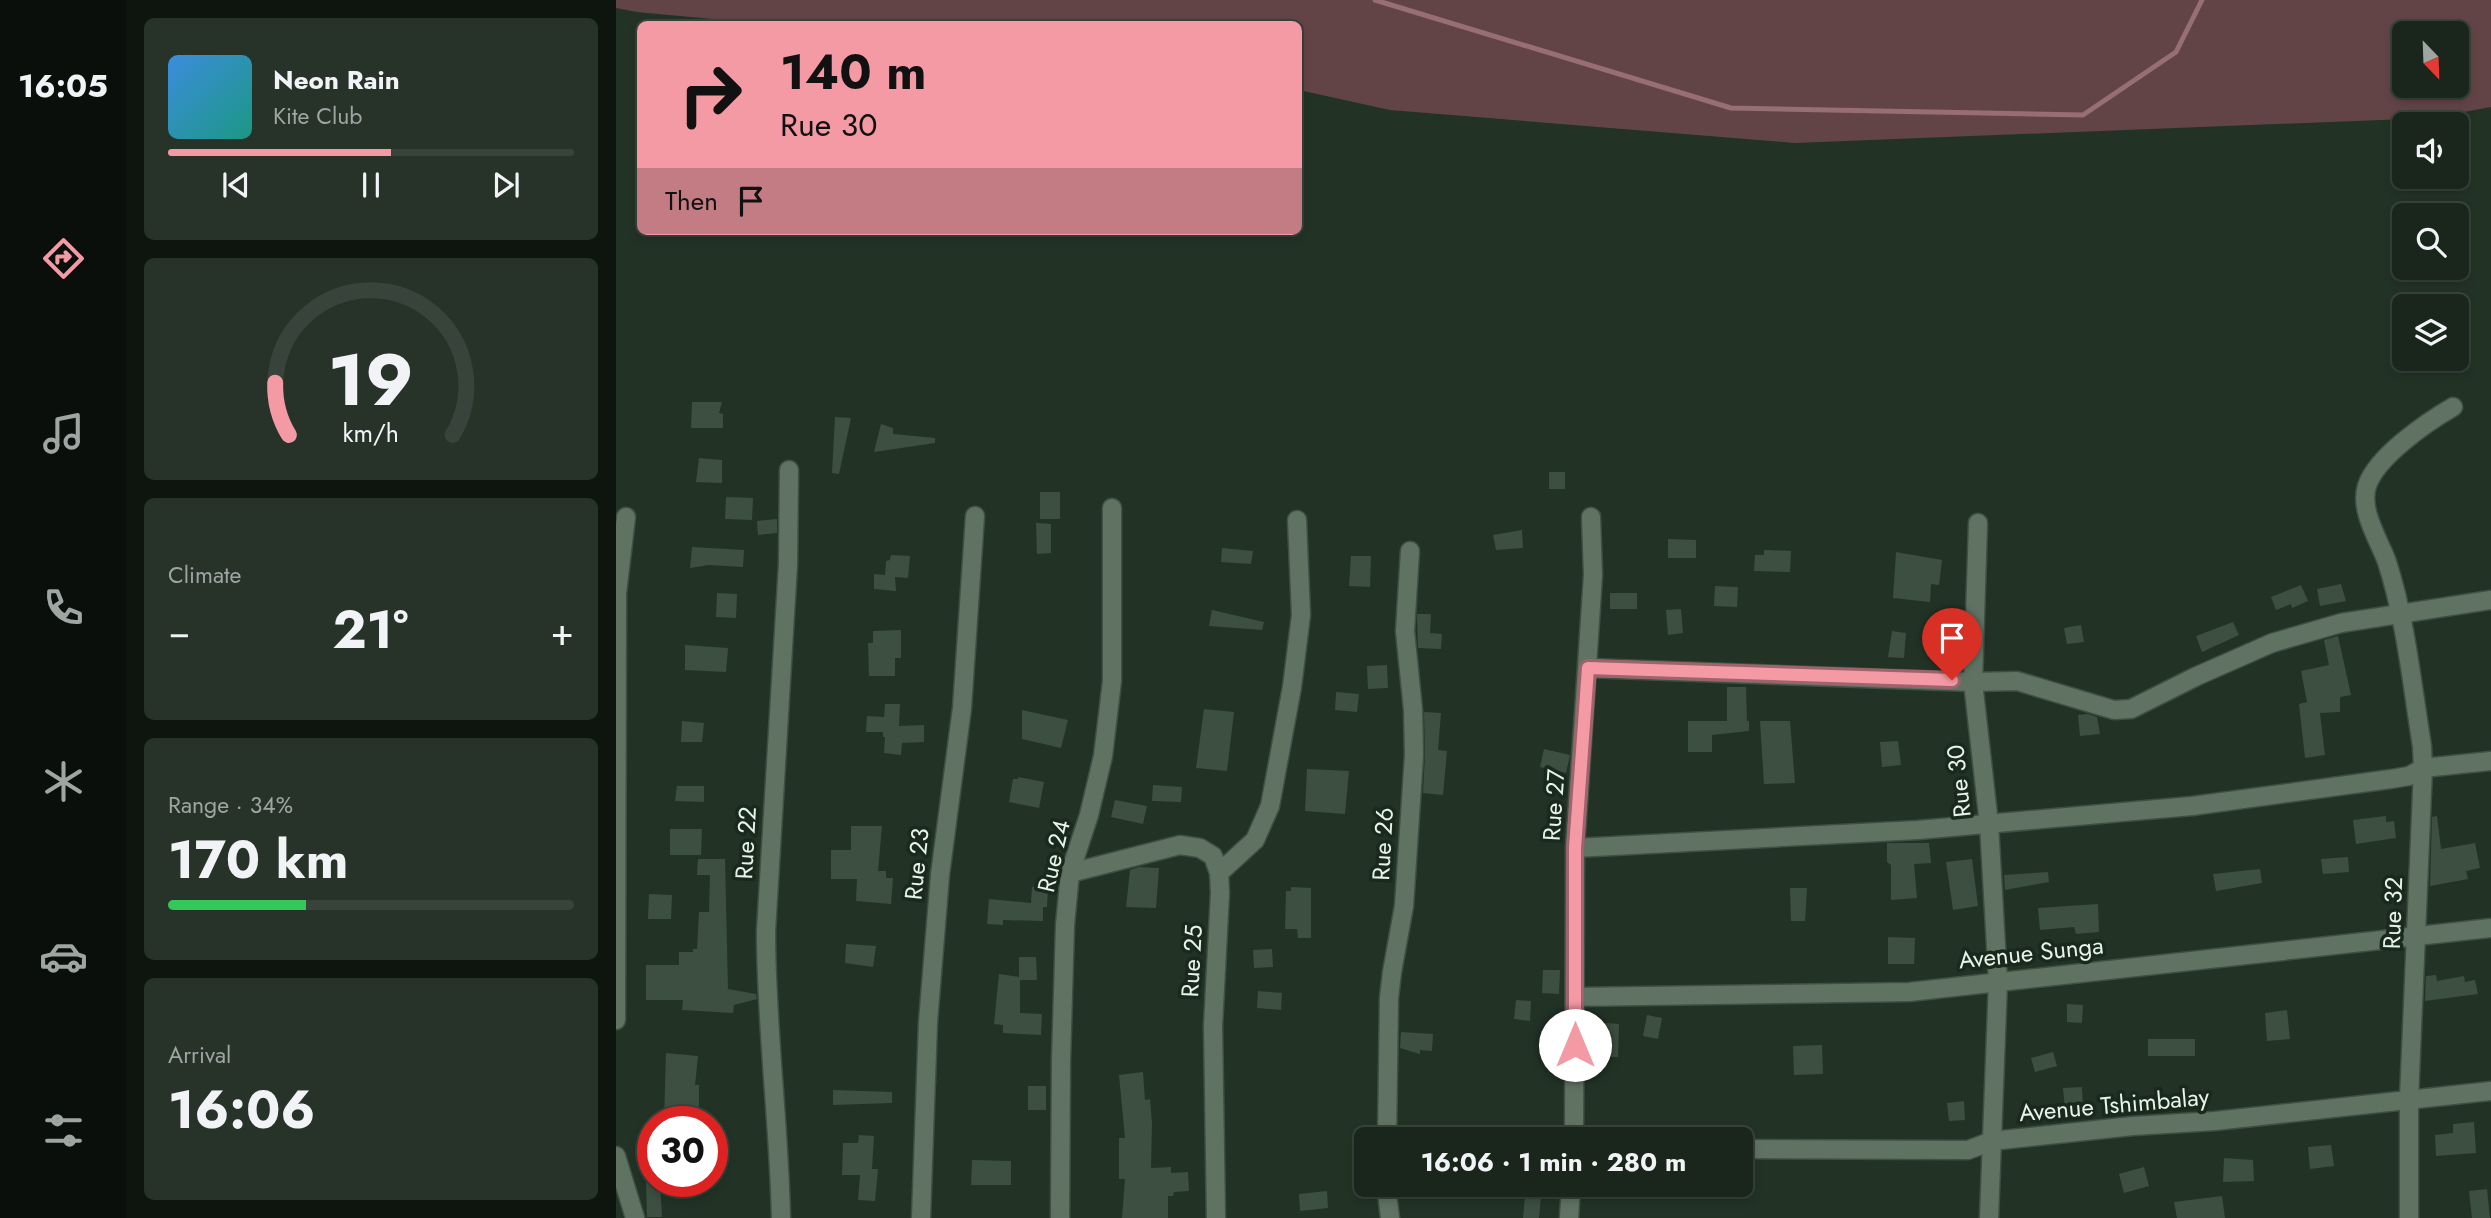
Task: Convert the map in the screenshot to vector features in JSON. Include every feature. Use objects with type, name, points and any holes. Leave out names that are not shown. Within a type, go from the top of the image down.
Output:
[{"type":"street","name":"Rue 32","points":[[2409,1218],[2409,1099],[2422,746],[2399,613],[2387,563],[2365,498],[2367,484],[2375,470],[2422,425],[2453,407]]},
{"type":"street","name":"Rue 22","points":[[781,1218],[766,991],[766,931],[788,564],[789,470]]},
{"type":"street","name":"Rue 24","points":[[1060,1218],[1063,969],[1070,873],[1089,815],[1103,756],[1112,681],[1112,508]]},
{"type":"street","name":"Rue 23","points":[[921,1218],[928,1022],[939,887],[962,708],[975,516]]},
{"type":"street","points":[[616,1020],[617,593],[626,517]]},
{"type":"street","name":"Rue 27","points":[[1574,1127],[1575,848],[1588,668],[1592,575],[1591,517]]},
{"type":"street","points":[[1070,873],[1180,845],[1200,848],[1213,856],[1219,873],[1255,839],[1270,806],[1292,687],[1301,615],[1297,520]]},
{"type":"street","name":"Rue 30","points":[[1978,523],[1973,681],[1989,824],[1998,981],[1989,1218]]},
{"type":"street","name":"Rue 26","points":[[1387,1127],[1389,998],[1404,906],[1414,755],[1413,710],[1405,631],[1410,551]]},
{"type":"street","points":[[1588,668],[2017,681],[2114,710],[2131,709],[2272,643],[2341,623],[2491,600]]},
{"type":"street","points":[[1575,848],[1918,830],[2192,806],[2391,779],[2409,776],[2423,768],[2491,761]]},
{"type":"street","name":"Rue 25","points":[[1216,1218],[1213,1026],[1219,873]]},
{"type":"street","name":"Avenue Sunga","points":[[1575,997],[1909,992],[2491,928]]},
{"type":"street","name":"Avenue Tshimbalay","points":[[1753,1149],[1968,1150],[1992,1140],[2215,1121],[2491,1091]]},
{"type":"street","points":[[616,1156],[635,1218]]},
{"type":"street","points":[[1387,1197],[1390,1218]]},
{"type":"street","points":[[1569,1218],[1571,1197]]},
{"type":"shaded area","points":[[616,0],[2491,0],[2491,107],[2464,112],[2392,112],[2392,120],[1795,143],[1390,110],[1302,91],[1302,21],[735,21],[637,12],[616,8]]},
{"type":"building","points":[[692,402],[722,402],[719,413],[723,414],[723,428],[691,428]]},
{"type":"building","points":[[835,417],[851,418],[839,474],[832,473]]},
{"type":"building","points":[[881,424],[893,428],[893,434],[935,438],[935,443],[874,452]]},
{"type":"building","points":[[699,458],[722,460],[722,483],[696,482]]},
{"type":"building","points":[[1549,472],[1565,472],[1565,489],[1549,489]]},
{"type":"building","points":[[1040,492],[1060,492],[1060,519],[1040,519]]},
{"type":"building","points":[[726,497],[753,498],[752,520],[725,519]]},
{"type":"building","points":[[777,519],[777,533],[758,535],[757,521]]},
{"type":"building","points":[[1036,523],[1051,524],[1051,553],[1037,554]]},
{"type":"building","points":[[1522,530],[1523,548],[1496,550],[1493,535]]},
{"type":"building","points":[[1668,539],[1696,540],[1696,558],[1668,558]]},
{"type":"building","points":[[692,547],[744,550],[743,567],[709,565],[690,568]]},
{"type":"building","points":[[1222,548],[1253,551],[1251,564],[1221,562]]},
{"type":"building","points":[[1764,550],[1791,551],[1790,572],[1754,571],[1755,555],[1764,555]]},
{"type":"building","points":[[1896,552],[1942,560],[1939,585],[1931,584],[1930,602],[1893,598]]},
{"type":"building","points":[[891,555],[910,556],[908,578],[895,577],[896,591],[874,589],[874,574],[885,575],[886,561],[890,560]]},
{"type":"building","points":[[1351,556],[1371,556],[1370,587],[1349,586]]},
{"type":"building","points":[[2341,584],[2346,601],[2320,606],[2317,589]]},
{"type":"building","points":[[2301,585],[2308,601],[2292,608],[2291,604],[2276,610],[2271,597]]},
{"type":"building","points":[[1715,586],[1738,587],[1737,607],[1714,606]]},
{"type":"building","points":[[717,593],[737,594],[736,618],[716,617]]},
{"type":"building","points":[[1610,593],[1637,593],[1637,609],[1610,609]]},
{"type":"building","points":[[1681,609],[1683,633],[1668,635],[1666,610]]},
{"type":"building","points":[[1212,610],[1264,622],[1262,630],[1209,626]]},
{"type":"building","points":[[1417,614],[1431,614],[1430,633],[1442,634],[1441,649],[1418,648]]},
{"type":"building","points":[[2233,622],[2239,635],[2202,652],[2196,636]]},
{"type":"building","points":[[2081,625],[2084,642],[2067,644],[2064,628]]},
{"type":"building","points":[[901,630],[901,658],[895,658],[895,676],[869,676],[868,643],[873,643],[873,631]]},
{"type":"building","points":[[1892,631],[1906,633],[1904,658],[1888,657]]},
{"type":"building","points":[[2338,636],[2351,695],[2340,697],[2340,712],[2320,713],[2325,755],[2305,758],[2299,704],[2307,702],[2301,671],[2329,665],[2324,640]]},
{"type":"building","points":[[685,645],[728,648],[726,672],[685,670]]},
{"type":"building","points":[[1387,665],[1388,688],[1368,689],[1367,666]]},
{"type":"building","points":[[1727,687],[1746,687],[1749,731],[1712,735],[1712,752],[1688,752],[1688,721],[1727,721]]},
{"type":"building","points":[[1336,692],[1359,694],[1357,712],[1335,710]]},
{"type":"building","points":[[885,704],[900,704],[899,726],[924,725],[924,742],[902,743],[901,755],[884,753],[883,732],[866,732],[867,716],[884,717]]},
{"type":"building","points":[[1204,709],[1234,712],[1227,771],[1196,768]]},
{"type":"building","points":[[1022,710],[1068,720],[1061,748],[1022,739]]},
{"type":"building","points":[[1424,712],[1441,713],[1438,750],[1447,751],[1443,795],[1423,793]]},
{"type":"building","points":[[2078,715],[2097,717],[2100,734],[2080,736]]},
{"type":"building","points":[[682,721],[704,723],[702,742],[681,742]]},
{"type":"building","points":[[1760,721],[1790,721],[1795,783],[1764,784]]},
{"type":"building","points":[[1898,741],[1901,765],[1882,767],[1880,742]]},
{"type":"building","points":[[1544,749],[1570,755],[1566,773],[1540,767]]},
{"type":"building","points":[[1307,769],[1349,771],[1345,814],[1305,811]]},
{"type":"building","points":[[1018,777],[1044,782],[1039,808],[1009,802],[1013,779]]},
{"type":"building","points":[[1153,785],[1182,787],[1181,802],[1152,801]]},
{"type":"building","points":[[677,786],[704,786],[704,802],[675,801]]},
{"type":"building","points":[[1115,800],[1147,806],[1143,824],[1111,817]]},
{"type":"building","points":[[2386,816],[2386,822],[2394,821],[2396,838],[2356,844],[2353,820]]},
{"type":"building","points":[[2437,816],[2441,849],[2475,843],[2480,868],[2466,871],[2468,879],[2430,886],[2432,817]]},
{"type":"building","points":[[851,826],[882,826],[878,871],[886,871],[886,878],[893,878],[891,904],[856,901],[857,879],[831,879],[831,850],[851,850]]},
{"type":"building","points":[[670,829],[702,829],[701,855],[670,855]]},
{"type":"building","points":[[1887,843],[1929,843],[1931,863],[1914,864],[1917,898],[1891,900],[1891,865],[1887,862]]},
{"type":"building","points":[[2348,857],[2349,872],[2323,874],[2321,859]]},
{"type":"building","points":[[698,859],[725,859],[728,989],[756,994],[757,999],[734,1005],[733,1013],[682,1010],[683,1000],[646,1000],[646,965],[679,965],[679,952],[693,952],[693,949],[697,949],[699,912],[709,912],[710,875],[697,875]]},
{"type":"building","points":[[1972,859],[1978,906],[1953,910],[1946,862]]},
{"type":"building","points":[[1139,867],[1159,868],[1156,908],[1126,907],[1130,870]]},
{"type":"building","points":[[2260,869],[2262,883],[2216,891],[2213,874]]},
{"type":"building","points":[[2048,872],[2049,882],[2005,890],[2004,875]]},
{"type":"building","points":[[1032,887],[1048,888],[1043,921],[1003,920],[1003,925],[987,924],[989,899],[1031,903]]},
{"type":"building","points":[[1291,887],[1311,888],[1311,938],[1298,938],[1297,929],[1285,929],[1286,891],[1291,891]]},
{"type":"building","points":[[1790,888],[1807,888],[1805,921],[1791,921]]},
{"type":"building","points":[[649,894],[672,895],[671,919],[648,919]]},
{"type":"building","points":[[2098,904],[2099,932],[2076,934],[2074,927],[2040,930],[2038,908]]},
{"type":"building","points":[[1888,937],[1915,938],[1914,964],[1888,964]]},
{"type":"building","points":[[846,944],[876,946],[873,967],[845,963]]},
{"type":"building","points":[[1272,949],[1273,967],[1254,968],[1253,950]]},
{"type":"building","points":[[1019,957],[1036,957],[1037,980],[1020,980],[1020,1013],[1042,1014],[1041,1035],[1003,1033],[1003,1025],[994,1024],[999,974],[1019,977]]},
{"type":"building","points":[[1543,970],[1560,970],[1559,994],[1542,993]]},
{"type":"building","points":[[2436,975],[2437,981],[2464,976],[2465,982],[2475,980],[2478,994],[2425,1001],[2426,976]]},
{"type":"building","points":[[1258,991],[1282,993],[1281,1010],[1257,1008]]},
{"type":"building","points":[[1516,1000],[1531,1001],[1530,1021],[1514,1019]]},
{"type":"building","points":[[2067,1004],[2083,1005],[2082,1023],[2067,1022]]},
{"type":"building","points":[[2287,1010],[2290,1039],[2267,1041],[2265,1013]]},
{"type":"building","points":[[1647,1015],[1662,1018],[1658,1039],[1643,1036]]},
{"type":"building","points":[[1592,1022],[1619,1024],[1618,1057],[1592,1057]]},
{"type":"building","points":[[1401,1032],[1433,1034],[1432,1051],[1420,1050],[1420,1054],[1400,1048]]},
{"type":"building","points":[[2148,1039],[2195,1039],[2195,1056],[2148,1056]]},
{"type":"building","points":[[1822,1045],[1823,1074],[1794,1075],[1793,1046]]},
{"type":"building","points":[[2053,1052],[2057,1066],[2035,1072],[2031,1058]]},
{"type":"building","points":[[666,1053],[698,1056],[695,1085],[699,1085],[699,1106],[664,1106]]},
{"type":"building","points":[[1143,1072],[1145,1100],[1150,1099],[1152,1123],[1151,1168],[1171,1167],[1171,1173],[1188,1172],[1189,1191],[1174,1192],[1173,1196],[1168,1196],[1168,1218],[1122,1218],[1125,1179],[1119,1179],[1119,1138],[1125,1138],[1119,1075]]},
{"type":"building","points":[[1028,1086],[1046,1086],[1046,1110],[1028,1110]]},
{"type":"building","points":[[2082,1087],[2083,1109],[2065,1110],[2063,1088]]},
{"type":"building","points":[[833,1090],[892,1092],[892,1103],[833,1105]]},
{"type":"building","points":[[1964,1101],[1965,1120],[1949,1121],[1947,1103]]},
{"type":"building","points":[[2474,1122],[2476,1153],[2436,1156],[2435,1135],[2453,1133],[2453,1124]]},
{"type":"building","points":[[859,1135],[874,1136],[872,1169],[878,1169],[875,1201],[858,1200],[860,1175],[842,1175],[843,1143],[858,1143]]},
{"type":"building","points":[[2331,1145],[2334,1166],[2310,1169],[2308,1147]]},
{"type":"building","points":[[2224,1158],[2253,1160],[2254,1181],[2223,1182]]},
{"type":"building","points":[[972,1160],[1011,1161],[1011,1185],[971,1185]]},
{"type":"building","points":[[2144,1167],[2149,1186],[2124,1193],[2119,1174]]},
{"type":"building","points":[[2487,1189],[2490,1218],[2472,1218],[2469,1191]]},
{"type":"building","points":[[1327,1191],[1328,1208],[1300,1211],[1299,1194]]},
{"type":"building","points":[[2222,1196],[2225,1218],[2177,1218],[2174,1202]]},
{"type":"building","points":[[646,1197],[661,1197],[662,1217],[647,1217]]},
{"type":"building","points":[[1525,1197],[1541,1197],[1539,1218],[1523,1218]]},
{"type":"waterway","points":[[1375,0],[1731,108],[2083,115],[2176,52],[2202,0]]},
{"type":"route","points":[[1575,1045],[1575,848],[1588,668],[1952,680]]}]
